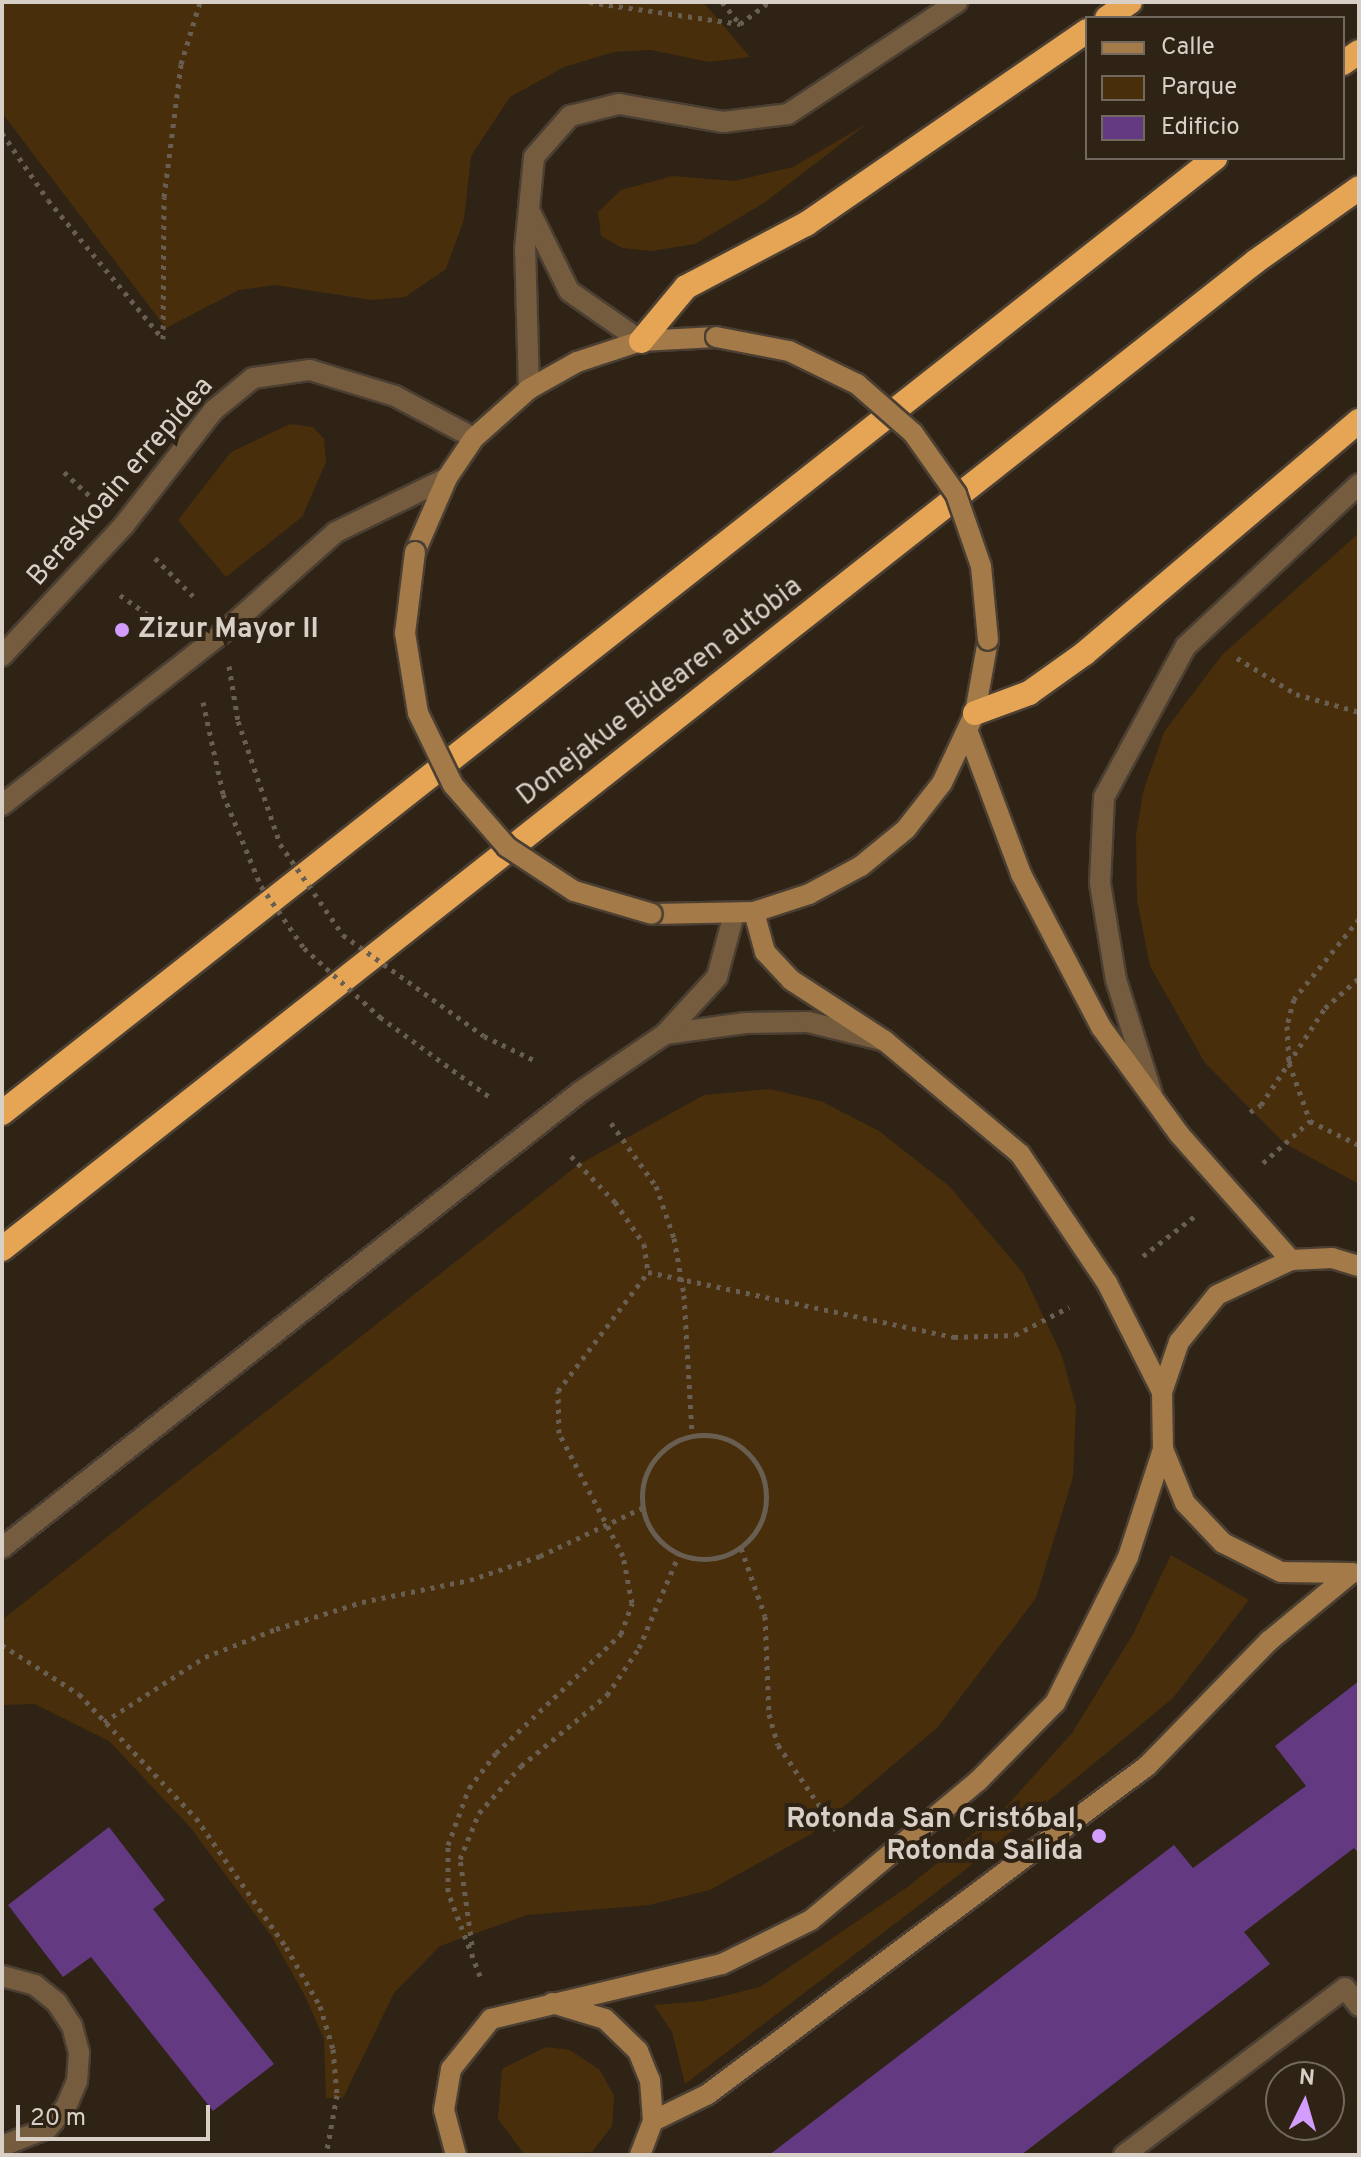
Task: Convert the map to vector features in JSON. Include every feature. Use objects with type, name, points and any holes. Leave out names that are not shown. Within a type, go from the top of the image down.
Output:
[{"type":"highway","points":[[1110,16],[1130,2]]},
{"type":"highway","points":[[641,341],[686,287],[806,224],[1085,32]]},
{"type":"highway","points":[[2,1113],[1212,160]]},
{"type":"highway","name":"Donejakue Bidearen autobia","points":[[2,1249],[1243,271],[1359,188]]},
{"type":"highway","points":[[972,722],[1029,693],[1085,653],[1359,421]]},
{"type":"street","points":[[529,389],[525,249],[534,157],[570,116],[619,104],[723,122],[788,114],[957,2]]},
{"type":"street","points":[[529,210],[569,291],[641,341]]},
{"type":"street","points":[[716,337],[789,351],[857,384],[913,433],[956,494],[981,566],[988,640],[972,722],[942,783],[906,829],[861,866],[809,894],[744,913],[652,914],[574,891],[518,854],[453,785],[418,713],[405,633],[415,552],[447,478],[474,438],[529,389],[577,362],[641,341],[716,337]]},
{"type":"street","name":"Beraskoain errepidea","points":[[2,656],[124,525],[214,410],[253,378],[310,370],[395,396],[474,438]]},
{"type":"street","points":[[2,805],[226,630],[336,532],[447,478]]},
{"type":"street","points":[[1153,1098],[1116,980],[1100,883],[1104,797],[1186,646],[1359,484]]},
{"type":"street","points":[[972,722],[1021,874],[1101,1027],[1153,1098],[1291,1260]]},
{"type":"street","points":[[2,1548],[580,1092],[665,1034],[717,977],[744,913]]},
{"type":"street","points":[[744,913],[765,952],[791,980],[885,1041],[1020,1154],[1107,1283],[1162,1392]]},
{"type":"street","points":[[665,1034],[745,1023],[808,1022],[885,1041]]},
{"type":"street","points":[[448,2149],[444,2110],[451,2069],[491,2019],[722,1964],[811,1920],[978,1781],[1055,1703],[1128,1557],[1163,1449],[1162,1392],[1179,1342],[1217,1295],[1291,1260],[1332,1258],[1359,1266]]},
{"type":"street","points":[[1163,1449],[1185,1503],[1223,1543],[1281,1572],[1354,1572]]},
{"type":"street","points":[[653,2121],[708,2094],[1147,1766],[1269,1641],[1354,1572]]},
{"type":"street","points":[[2,1976],[35,1985],[57,2003],[72,2026],[79,2053],[77,2081],[66,2107],[48,2128],[2,2146]]},
{"type":"street","points":[[1124,2155],[1345,1988],[1359,2006]]},
{"type":"street","points":[[552,2003],[605,2019],[638,2051],[650,2080],[653,2121],[640,2155]]},
{"type":"path","points":[[2,133],[48,200],[163,339],[164,197],[181,64],[200,2]]},
{"type":"path","points":[[589,2],[740,24],[769,2]]},
{"type":"path","points":[[722,2],[740,24]]},
{"type":"path","points":[[64,472],[124,525],[226,630],[238,721],[280,844],[343,935],[484,1036],[538,1062]]},
{"type":"path","name":"Beraskoain errepidea","points":[[106,585],[170,631]]},
{"type":"path","points":[[1225,654],[1296,694],[1359,712]]},
{"type":"path","points":[[203,702],[223,794],[255,873],[304,948],[380,1017],[491,1098]]},
{"type":"path","points":[[1359,919],[1294,999],[1287,1026],[1289,1063],[1310,1121],[1359,1145]]},
{"type":"path","points":[[1250,1112],[1261,1105],[1325,1008],[1359,978]]},
{"type":"path","points":[[580,1092],[611,1124],[656,1186],[674,1238],[692,1435]]},
{"type":"path","points":[[472,1946],[458,1929],[448,1892],[448,1845],[469,1788],[496,1753],[621,1634],[632,1603],[623,1556],[559,1433],[558,1391],[648,1272],[644,1244],[615,1202],[563,1149]]},
{"type":"path","points":[[648,1272],[954,1337],[1015,1335],[1071,1305]]},
{"type":"path","points":[[692,1435],[734,1441],[762,1472],[765,1514],[741,1548],[721,1558],[679,1554],[662,1544],[642,1508],[641,1488],[658,1454],[692,1435]]},
{"type":"path","points":[[104,1722],[205,1657],[276,1629],[362,1602],[470,1580],[642,1508]]},
{"type":"path","points":[[741,1548],[765,1616],[769,1714],[778,1745],[836,1830]]},
{"type":"path","points":[[491,2019],[472,1946],[460,1859],[479,1813],[521,1766],[607,1695],[639,1648],[679,1554]]},
{"type":"path","points":[[2,1645],[79,1694],[196,1818],[286,1947],[320,2006],[333,2049],[337,2095],[326,2155]]},
{"type":"green space","points":[[2,2],[703,2],[750,57],[709,62],[651,50],[614,52],[564,67],[510,97],[471,156],[464,219],[446,269],[405,297],[372,300],[275,285],[239,290],[166,328],[2,113]]},
{"type":"green space","points":[[868,123],[764,203],[695,244],[651,251],[622,248],[601,236],[598,212],[621,190],[673,176],[734,181],[793,167]]},
{"type":"green space","points":[[290,424],[313,427],[324,439],[326,462],[302,517],[226,577],[178,520],[231,452]]},
{"type":"green space","points":[[1359,533],[1359,1184],[1284,1143],[1205,1063],[1150,966],[1137,900],[1136,835],[1143,792],[1164,732],[1222,655]]},
{"type":"green space","points":[[770,1089],[823,1102],[879,1131],[949,1186],[1023,1273],[1062,1356],[1076,1407],[1073,1477],[1036,1598],[937,1728],[811,1834],[710,1890],[649,1905],[527,1915],[440,1946],[394,1993],[343,2098],[326,2098],[324,2039],[306,1998],[272,1937],[190,1827],[109,1741],[35,1704],[2,1705],[2,1620],[578,1165],[704,1095]]},
{"type":"green space","points":[[1171,1555],[1249,1600],[1173,1698],[960,1874],[685,2084],[672,2032],[654,2005],[703,2001],[760,1987],[909,1886],[1005,1808],[1072,1733],[1133,1634]]},
{"type":"green space","points":[[546,2047],[570,2050],[600,2070],[614,2096],[612,2126],[592,2152],[524,2154],[498,2119],[502,2069]]},
{"type":"building","points":[[1359,1681],[1359,1854],[1354,1848],[1244,1932],[1270,1964],[1021,2155],[769,2155],[1174,1845],[1193,1868],[1306,1786],[1275,1746]]},
{"type":"building","points":[[109,1827],[165,1900],[153,1909],[274,2064],[213,2111],[91,1957],[63,1977],[8,1905]]},
{"type":"place","name":"Zizur Mayor II","points":[[122,630]]},
{"type":"place","name":"Rotonda San Cristóbal, Rotonda Salida","points":[[1099,1836]]}]
